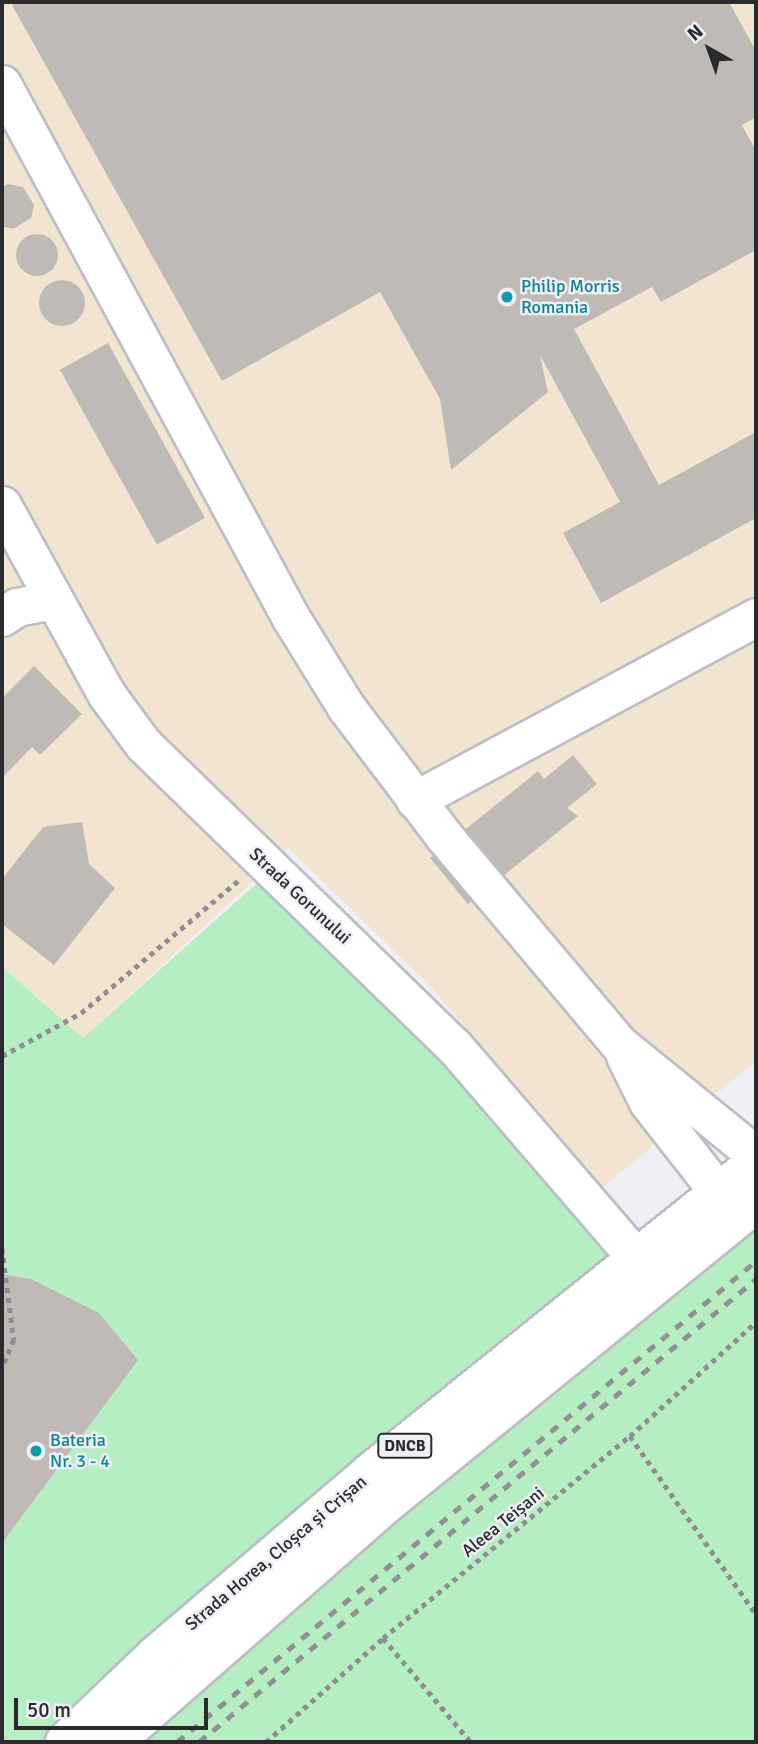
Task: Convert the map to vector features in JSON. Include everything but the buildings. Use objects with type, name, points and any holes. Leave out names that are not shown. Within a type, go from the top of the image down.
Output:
[{"type":"main road","name":"Strada Horea, Cloșca și Crișan","points":[[65,1742],[155,1656],[371,1472],[756,1163]]},
{"type":"main road","name":"Strada Horea, Cloșca și Crișan","points":[[114,1742],[391,1499],[756,1203]]},
{"type":"street","points":[[2,84],[291,618],[346,707],[415,800],[618,1043],[756,1155]]},
{"type":"street","name":"Strada Gorunului","points":[[2,505],[107,695],[143,744],[453,1045],[637,1259]]},
{"type":"street","points":[[7,601],[53,600]]},
{"type":"street","points":[[415,800],[756,617]]},
{"type":"street","points":[[618,1043],[648,1102],[719,1193]]},
{"type":"path","points":[[2,1056],[81,1013],[262,860]]},
{"type":"path","points":[[2,1248],[14,1340],[2,1368]]},
{"type":"path","name":"Aleea Teișani","points":[[266,1742],[383,1638],[630,1436],[756,1322]]},
{"type":"path","points":[[630,1436],[756,1614]]},
{"type":"path","points":[[383,1638],[471,1742]]},
{"type":"shaded area","points":[[2,2],[756,2],[756,1061],[602,1188],[432,988],[289,848],[83,1038],[2,967]]},
{"type":"green space","points":[[272,870],[637,1259],[65,1742],[2,1742],[2,967],[83,1038]]},
{"type":"green space","points":[[756,1203],[756,1742],[114,1742]]},
{"type":"railway","points":[[177,1742],[756,1261]]},
{"type":"railway","points":[[199,1742],[756,1279]]},
{"type":"place","name":"Philip Morris Romania","points":[[507,297]]},
{"type":"place","name":"Bateria Nr. 3 - 4","points":[[36,1451]]}]
